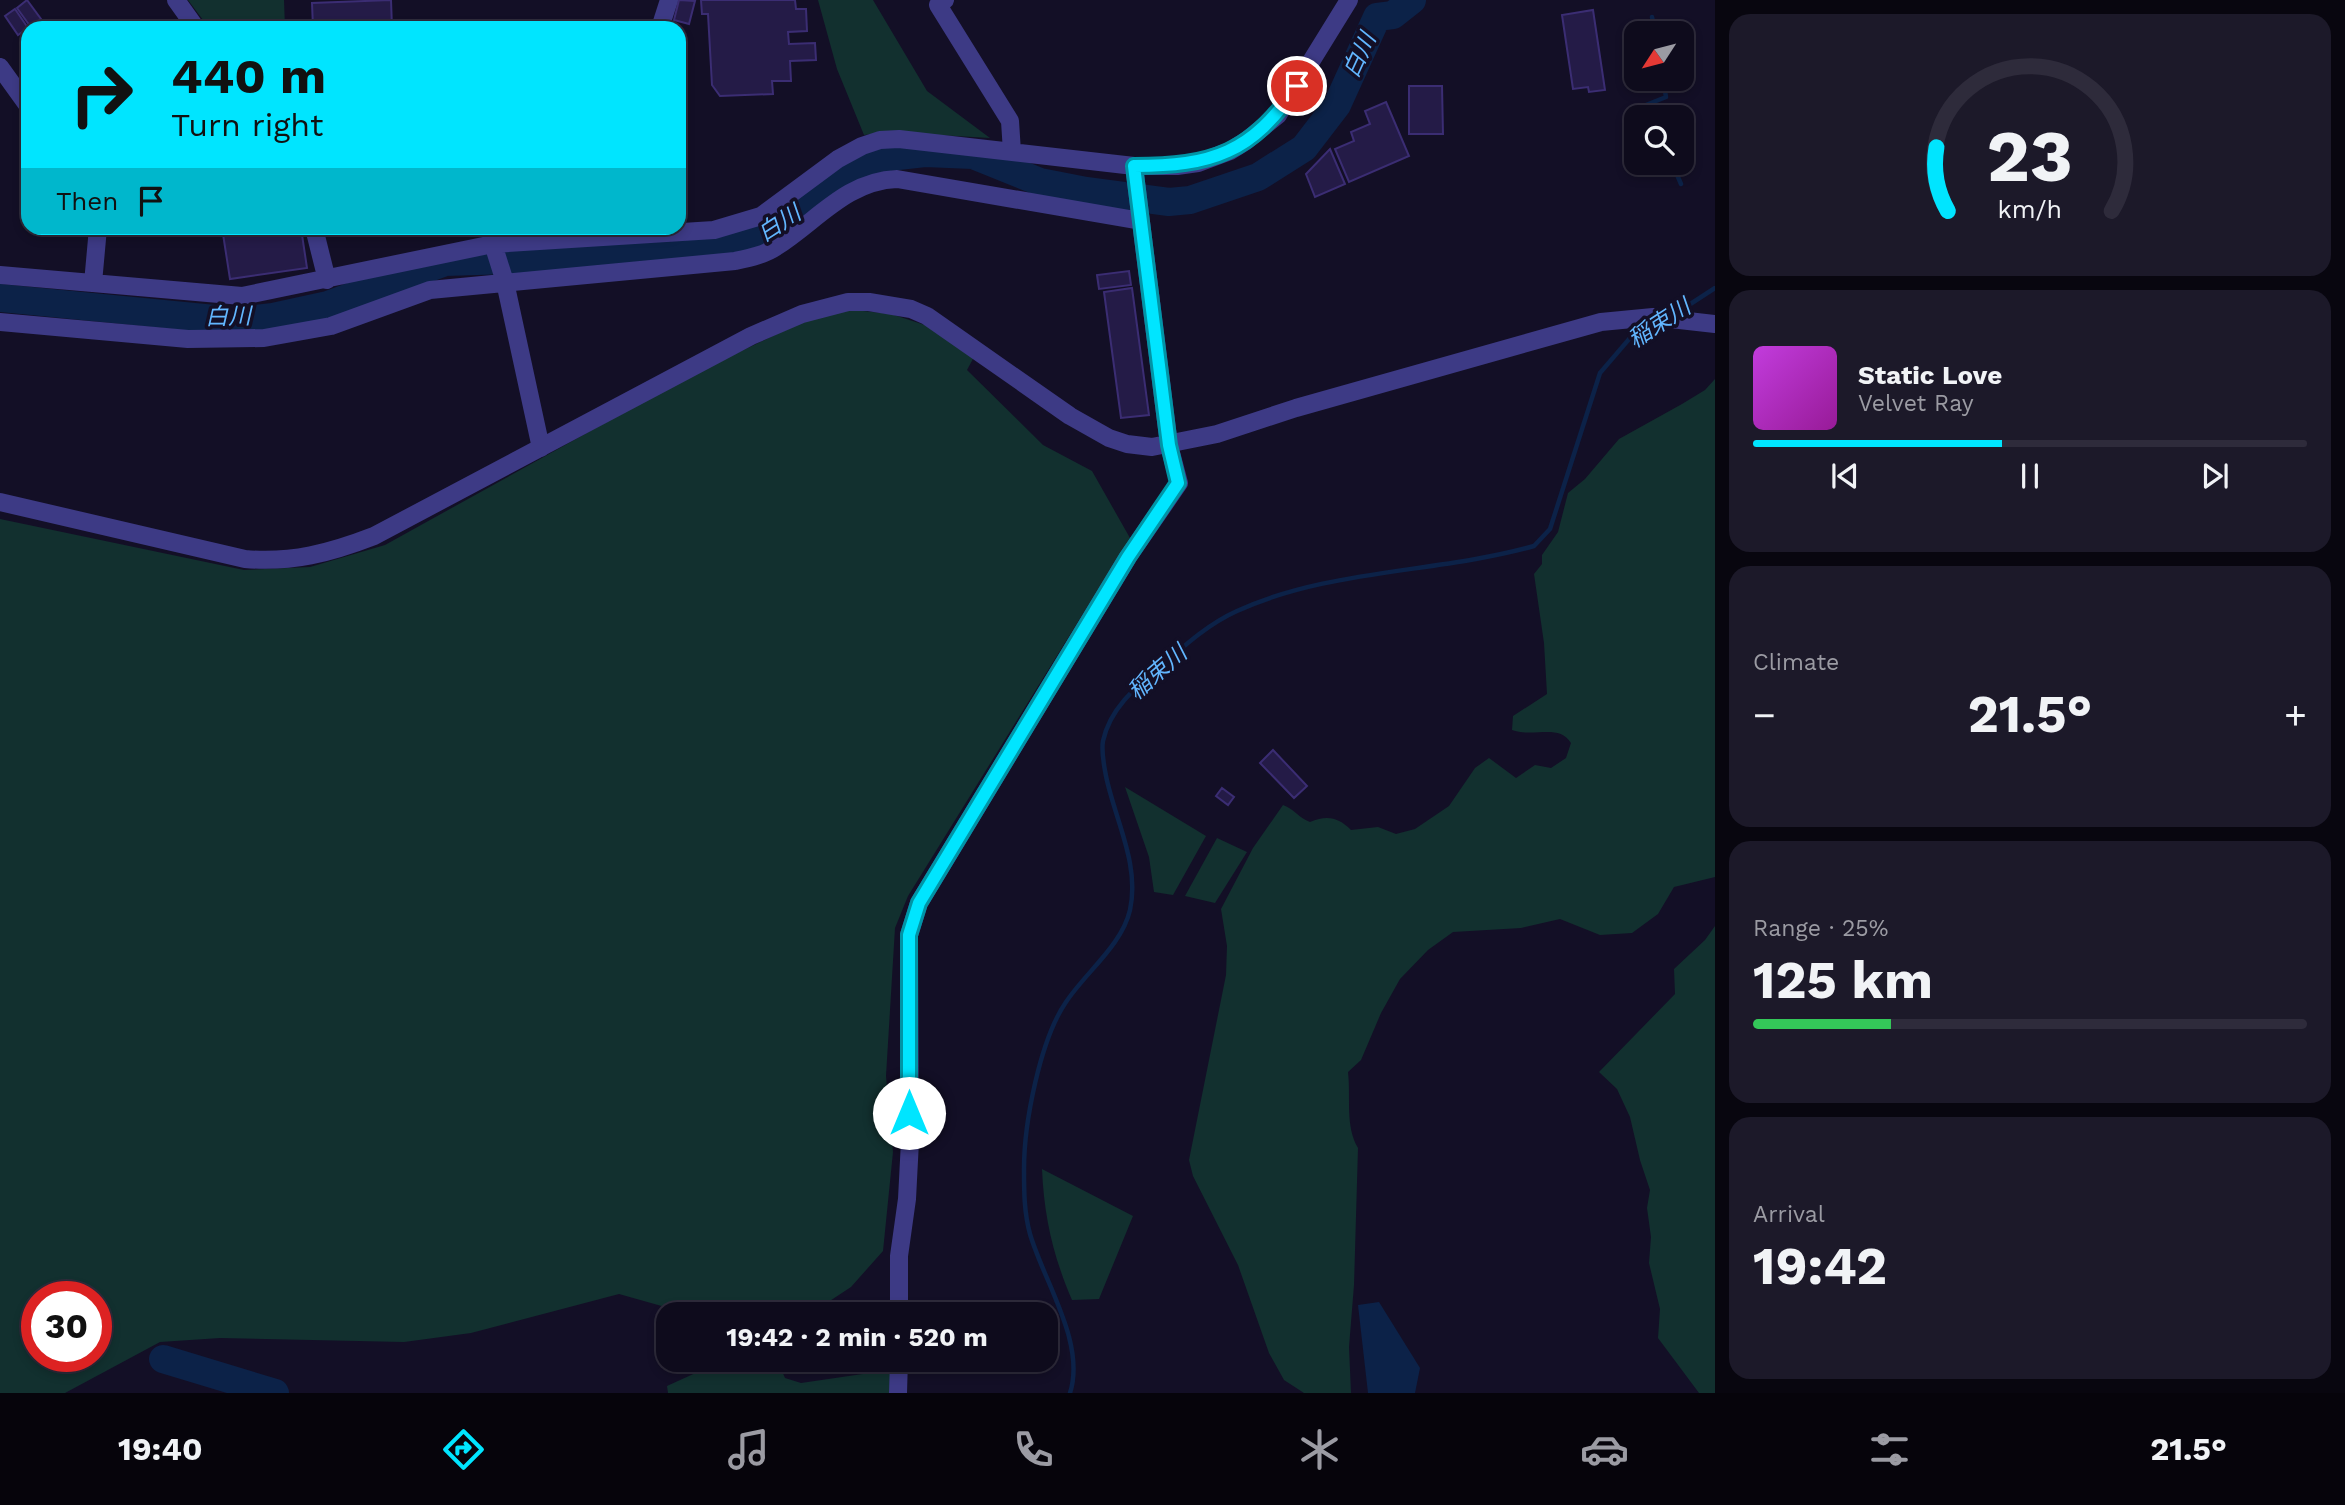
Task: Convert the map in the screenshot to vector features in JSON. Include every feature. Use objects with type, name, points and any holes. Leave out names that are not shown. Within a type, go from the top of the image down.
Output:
[{"type":"street","points":[[176,0],[192,21]]},
{"type":"street","points":[[662,21],[669,0]]},
{"type":"street","points":[[945,0],[937,5],[1010,121],[1012,152]]},
{"type":"street","points":[[686,232],[714,230],[761,216],[838,159],[880,140],[899,139],[1134,166],[1198,163],[1230,151],[1262,130],[1284,105],[1349,0]]},
{"type":"street","points":[[0,67],[21,96]]},
{"type":"street","points":[[899,1302],[899,1256],[907,1199],[909,1141],[909,935],[919,903],[1128,557],[1178,483],[1169,445],[1134,166]]},
{"type":"street","points":[[0,322],[188,339],[264,338],[331,326],[430,290],[735,261],[757,256],[776,247],[848,193],[880,180],[897,179],[1140,220]]},
{"type":"street","points":[[93,283],[97,235]]},
{"type":"street","points":[[316,235],[327,280]]},
{"type":"street","points":[[493,244],[502,235]]},
{"type":"street","points":[[0,275],[242,296],[493,244],[635,235]]},
{"type":"street","points":[[493,244],[505,282],[541,448]]},
{"type":"street","points":[[0,502],[224,555],[267,561],[335,552],[374,536],[751,336],[802,314],[848,302],[893,305],[927,316],[1070,416],[1109,438],[1140,447],[1169,445],[1217,434],[1296,408],[1601,322],[1653,317],[1715,324]]},
{"type":"street","points":[[898,1393],[899,1372]]},
{"type":"green space","points":[[188,0],[284,0],[285,21],[204,21]]},
{"type":"green space","points":[[818,0],[873,0],[927,91],[990,138],[886,132],[864,135],[837,69]]},
{"type":"green space","points":[[854,310],[891,314],[931,327],[974,357],[967,370],[1043,445],[1092,471],[1130,538],[908,896],[895,928],[886,1076],[893,1152],[883,1251],[851,1287],[828,1302],[656,1302],[656,1304],[619,1294],[471,1333],[404,1342],[220,1338],[160,1342],[112,1368],[112,1281],[21,1281],[21,1372],[104,1372],[65,1393],[0,1393],[0,519],[244,570],[310,567],[385,545],[695,373],[817,315]]},
{"type":"green space","points":[[1715,379],[1715,877],[1674,887],[1658,914],[1632,933],[1600,935],[1560,919],[1521,928],[1453,932],[1428,950],[1400,979],[1381,1013],[1361,1060],[1348,1072],[1351,1130],[1358,1148],[1354,1285],[1349,1347],[1351,1393],[1304,1393],[1284,1380],[1269,1353],[1238,1265],[1193,1176],[1189,1160],[1226,975],[1227,946],[1221,909],[1253,848],[1283,805],[1310,822],[1332,818],[1351,830],[1378,827],[1396,834],[1415,829],[1449,806],[1475,768],[1489,758],[1516,778],[1535,765],[1551,768],[1566,758],[1571,743],[1566,737],[1553,732],[1512,730],[1513,716],[1547,694],[1544,643],[1534,574],[1542,564],[1542,555],[1558,532],[1568,493],[1585,479],[1619,439],[1705,390]]},
{"type":"green space","points":[[1125,787],[1206,836],[1173,895],[1154,892],[1149,857]]},
{"type":"green space","points":[[1217,838],[1247,852],[1215,903],[1185,896]]},
{"type":"green space","points":[[1715,926],[1715,1393],[1699,1393],[1658,1338],[1660,1309],[1649,1263],[1651,1237],[1647,1208],[1650,1190],[1630,1117],[1617,1089],[1599,1072],[1675,994],[1674,969],[1705,940]]},
{"type":"green space","points":[[1042,1169],[1133,1216],[1099,1299],[1072,1300],[1051,1236]]},
{"type":"green space","points":[[698,1372],[782,1372],[785,1378],[801,1383],[890,1372],[891,1393],[668,1393],[667,1386]]},
{"type":"water","points":[[1379,1302],[1420,1368],[1415,1393],[1368,1393],[1358,1305]]},
{"type":"building","points":[[27,0],[41,19],[26,21],[17,8]]},
{"type":"building","points":[[391,0],[392,21],[313,21],[312,3]]},
{"type":"building","points":[[679,0],[695,1],[689,24],[686,21],[674,20]]},
{"type":"building","points":[[701,0],[795,0],[796,9],[806,9],[807,31],[788,32],[789,44],[815,43],[816,60],[790,61],[791,81],[772,81],[773,94],[720,96],[712,85],[708,14],[702,14]]},
{"type":"building","points":[[15,9],[23,21],[21,21],[21,33],[18,35],[5,16]]},
{"type":"building","points":[[1593,10],[1605,90],[1589,92],[1588,87],[1573,89],[1562,15]]},
{"type":"building","points":[[1409,86],[1442,86],[1443,134],[1409,134]]},
{"type":"building","points":[[1386,102],[1409,156],[1349,182],[1335,149],[1354,141],[1351,132],[1370,124],[1365,111]]},
{"type":"building","points":[[1330,149],[1345,184],[1315,197],[1306,174]]},
{"type":"building","points":[[223,235],[302,235],[307,268],[230,279]]},
{"type":"building","points":[[1129,271],[1131,285],[1099,289],[1097,275]]},
{"type":"building","points":[[1132,288],[1149,415],[1121,418],[1104,292]]},
{"type":"building","points":[[1273,750],[1307,786],[1294,798],[1260,763]]},
{"type":"building","points":[[1222,788],[1234,797],[1228,805],[1216,796]]},
{"type":"waterway","name":"白川","points":[[0,298],[235,321],[273,317],[328,305],[445,262],[741,245],[770,233],[829,191],[850,172],[880,158],[925,153],[973,155],[1040,182],[1086,191],[1169,202],[1190,200],[1258,177],[1304,148],[1337,105],[1377,17],[1393,15],[1412,0]]},
{"type":"waterway","points":[[1652,17],[1653,21]]},
{"type":"waterway","points":[[1646,105],[1666,97],[1665,91]]},
{"type":"waterway","points":[[1677,175],[1681,184]]},
{"type":"waterway","name":"稲束川","points":[[1675,314],[1715,288]]},
{"type":"waterway","name":"稲束川","points":[[1070,1393],[1073,1374],[1068,1333],[1036,1253],[1025,1210],[1025,1150],[1030,1106],[1048,1038],[1066,1002],[1112,947],[1130,910],[1132,876],[1110,793],[1103,754],[1103,741],[1111,718],[1133,691],[1178,651],[1206,629],[1237,611],[1308,587],[1460,562],[1534,546],[1550,529],[1600,373],[1630,338],[1655,325]]},
{"type":"waterway","points":[[163,1359],[275,1393]]},
{"type":"route","points":[[909,1113],[909,935],[919,903],[1128,557],[1178,483],[1169,445],[1134,166],[1198,163],[1230,151],[1262,130],[1278,114],[1297,86]]}]
